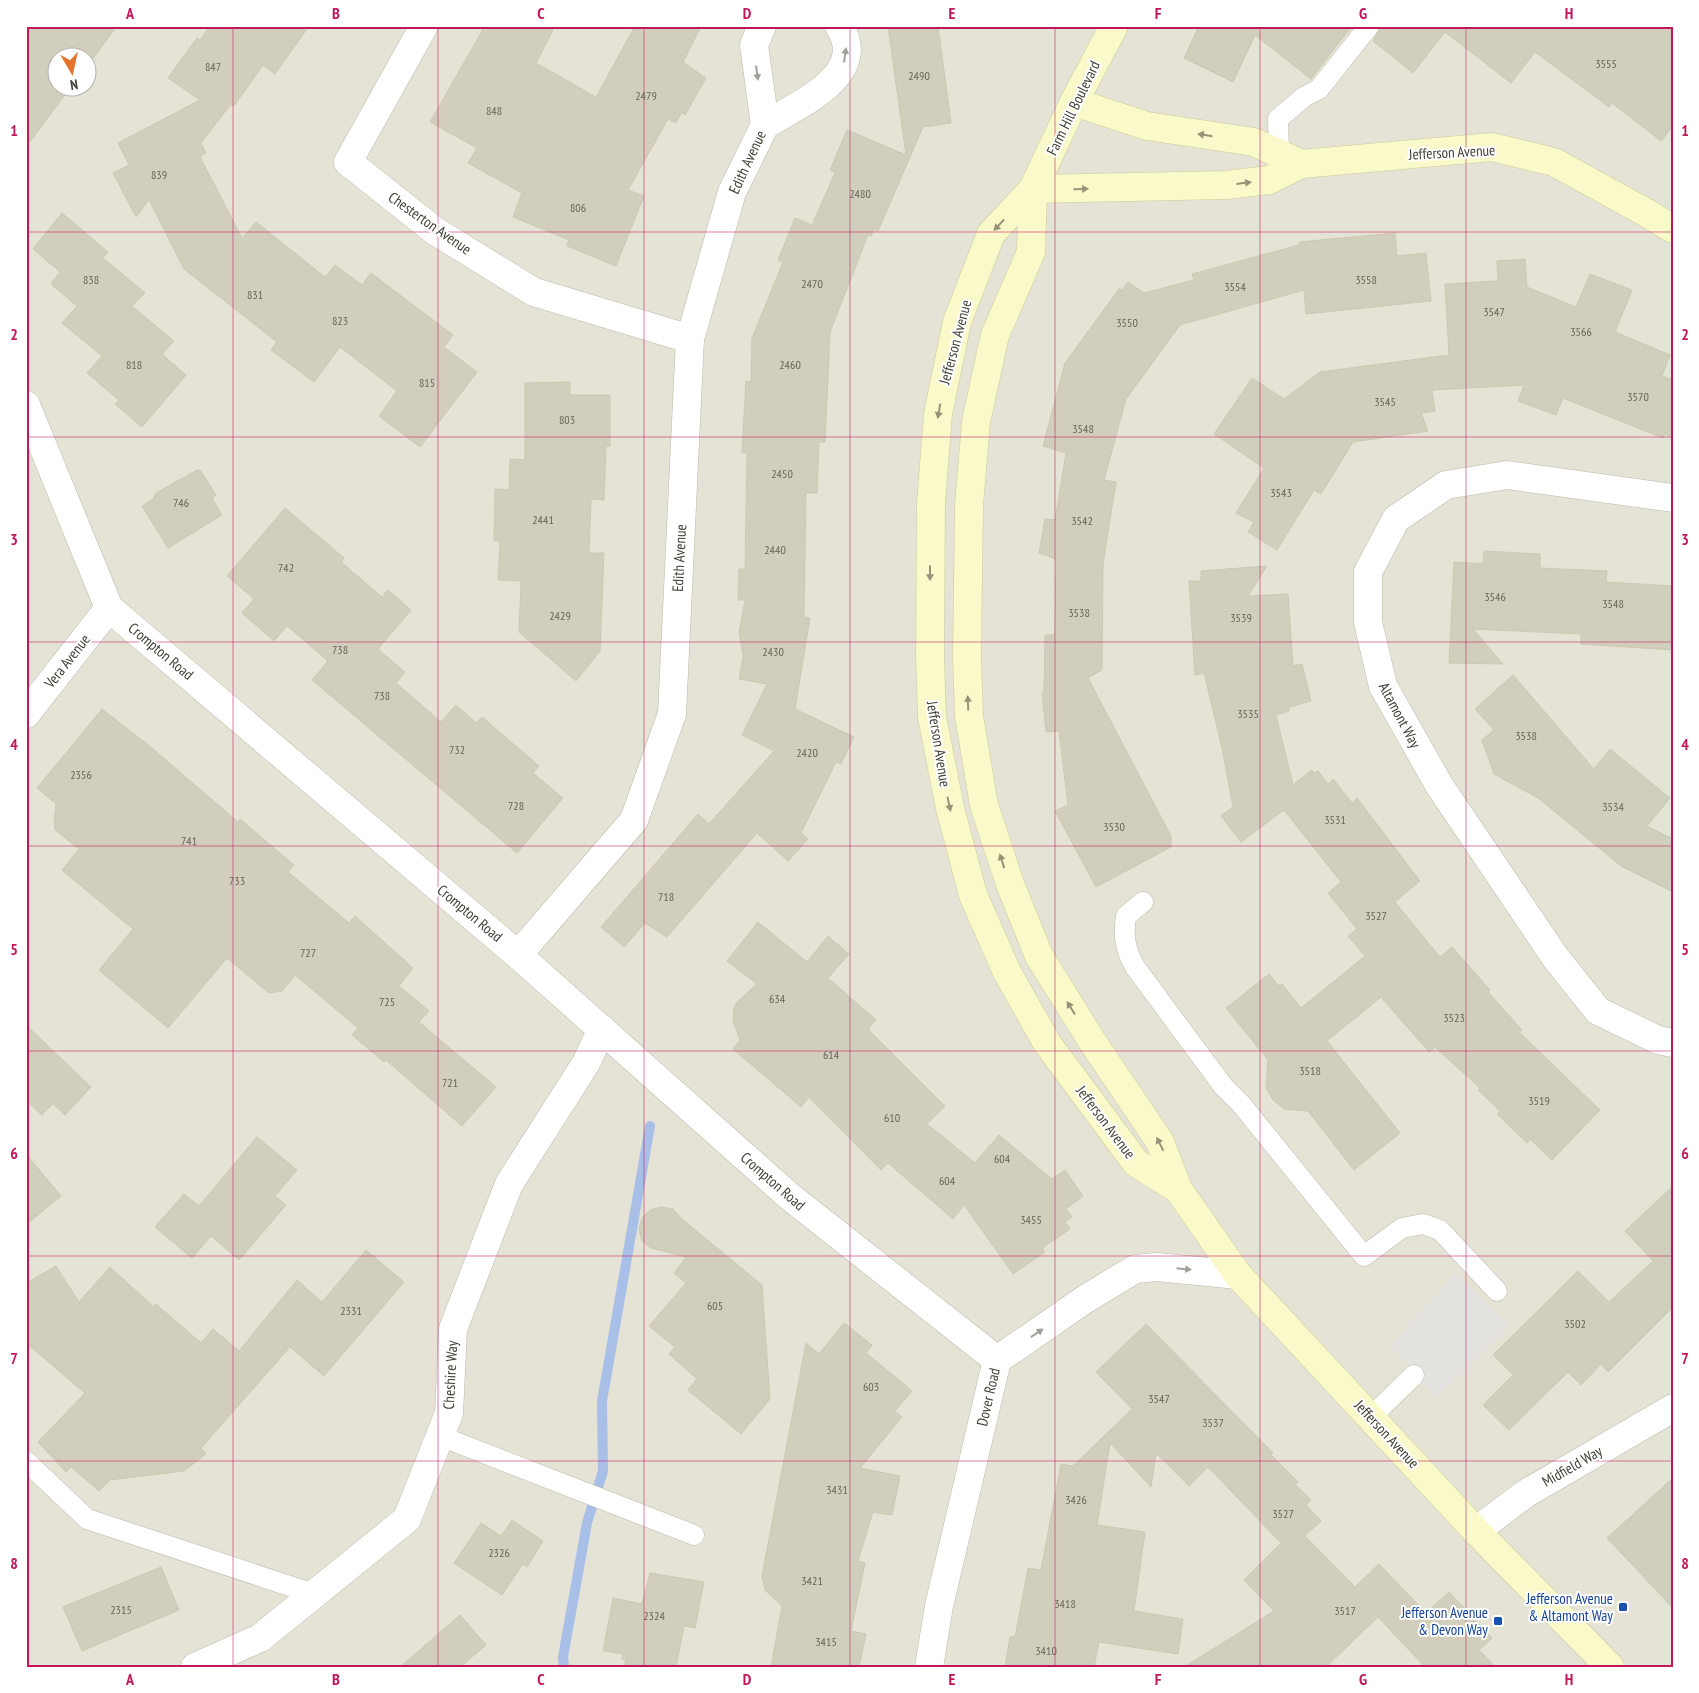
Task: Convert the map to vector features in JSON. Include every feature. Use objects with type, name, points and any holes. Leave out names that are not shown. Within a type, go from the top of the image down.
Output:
[{"type":"main road","name":"Farm Hill Boulevard","points":[[1032,189],[1074,102],[1114,26]]},
{"type":"main road","name":"Jefferson Avenue","points":[[1074,102],[1147,126],[1254,142],[1290,158],[1492,147],[1554,162],[1645,212],[1673,230]]},
{"type":"main road","name":"Jefferson Avenue","points":[[1178,1189],[1136,1163],[1047,1042],[1007,972],[973,895],[950,808],[932,717],[930,656],[931,503],[938,414],[957,322],[991,234],[1032,189],[1227,185],[1269,180],[1290,158]]},
{"type":"main road","name":"Jefferson Avenue","points":[[1032,189],[1032,252],[995,335],[976,422],[969,506],[967,658],[969,716],[984,805],[1010,884],[1039,956],[1092,1041],[1160,1142],[1178,1189],[1238,1275],[1602,1664]]},
{"type":"street","name":"Chesterton Avenue","points":[[424,26],[348,162],[434,231],[534,292],[690,339]]},
{"type":"street","name":"Edith Avenue","points":[[762,26],[754,45],[765,125]]},
{"type":"street","name":"Edith Avenue","points":[[518,955],[545,926],[634,820],[672,714],[690,339],[732,192],[765,125],[827,87],[838,76],[845,61],[846,46],[839,26]]},
{"type":"street","name":"Crompton Road","points":[[26,405],[109,608],[518,955],[789,1196],[997,1360]]},
{"type":"street","name":"Altamont Way","points":[[1673,498],[1507,475],[1446,485],[1396,519],[1368,572],[1368,622],[1383,686],[1439,785],[1555,957],[1598,1011],[1658,1040],[1673,1043]]},
{"type":"street","name":"Vera Avenue","points":[[26,714],[109,608]]},
{"type":"street","name":"Cheshire Way","points":[[195,1667],[260,1638],[407,1519],[449,1414],[453,1329],[509,1184],[586,1063],[602,1029]]},
{"type":"street","name":"Dover Road","points":[[929,1667],[938,1606],[997,1360],[1084,1300],[1135,1269],[1157,1267],[1238,1275]]},
{"type":"street","name":"Midfield Way","points":[[1476,1530],[1525,1494],[1673,1408]]},
{"type":"lane","points":[[1290,158],[1278,119],[1304,97],[1319,89],[1369,26]]},
{"type":"lane","points":[[1143,902],[1126,916],[1123,935],[1127,952],[1135,967],[1223,1086],[1242,1104],[1364,1256],[1402,1228],[1423,1224],[1440,1230],[1498,1292]]},
{"type":"lane","points":[[1371,1417],[1414,1375]]},
{"type":"lane","points":[[440,1436],[694,1535]]},
{"type":"lane","points":[[26,1461],[87,1519],[314,1594]]},
{"type":"shaded area","points":[[26,26],[1673,26],[1673,1667],[26,1667]]},
{"type":"shaded area","points":[[1456,1273],[1510,1326],[1437,1397],[1390,1345]]},
{"type":"building","points":[[26,26],[117,26],[98,52],[98,48],[48,48],[48,98],[63,98],[26,147]]},
{"type":"building","points":[[210,26],[309,26],[275,74],[263,65],[234,106],[231,104],[201,143],[206,153],[200,157],[242,238],[256,222],[325,277],[335,265],[362,285],[371,273],[453,335],[444,347],[477,372],[420,447],[379,416],[397,391],[340,347],[314,382],[271,350],[277,342],[184,269],[149,200],[136,217],[113,173],[129,165],[118,143],[200,100],[168,78],[197,38],[200,40]]},
{"type":"building","points":[[485,26],[555,26],[536,63],[596,97],[635,26],[701,26],[683,62],[706,78],[685,115],[682,112],[676,123],[668,119],[628,190],[644,196],[616,266],[567,246],[569,240],[513,217],[522,193],[468,163],[477,148],[430,122]]},
{"type":"building","points":[[888,26],[938,26],[951,123],[923,127],[878,231],[874,229],[871,236],[868,235],[830,332],[825,442],[819,442],[817,493],[806,493],[804,617],[810,618],[795,709],[854,737],[841,764],[836,762],[801,833],[808,839],[788,861],[757,833],[667,937],[645,923],[624,947],[601,927],[698,814],[709,824],[774,751],[742,735],[767,684],[739,679],[743,656],[739,632],[745,600],[738,600],[739,569],[745,569],[747,453],[742,452],[746,381],[751,382],[752,338],[783,262],[778,260],[795,218],[812,225],[835,173],[830,170],[847,130],[906,155]]},
{"type":"building","points":[[1199,26],[1352,26],[1311,79],[1255,35],[1233,82],[1184,58]]},
{"type":"building","points":[[1381,26],[1673,26],[1673,126],[1661,141],[1612,103],[1609,107],[1535,52],[1511,83],[1445,32],[1413,73],[1373,41]]},
{"type":"building","points":[[62,213],[108,252],[103,258],[145,293],[132,306],[174,341],[162,354],[186,375],[142,427],[115,404],[119,400],[87,373],[102,356],[62,323],[77,306],[51,284],[60,272],[33,249]]},
{"type":"building","points":[[1395,233],[1397,256],[1426,253],[1431,301],[1306,314],[1304,290],[1180,325],[1126,399],[1104,480],[1116,482],[1103,564],[1102,670],[1088,678],[1171,836],[1171,847],[1096,887],[1055,811],[1068,805],[1059,731],[1046,732],[1042,693],[1044,693],[1045,635],[1055,635],[1056,559],[1039,553],[1045,519],[1055,520],[1066,453],[1043,446],[1065,363],[1119,289],[1122,290],[1128,282],[1144,293],[1194,280],[1192,274],[1299,245],[1299,242]]},
{"type":"building","points":[[1525,259],[1527,287],[1576,307],[1590,274],[1632,290],[1615,332],[1670,355],[1662,376],[1673,380],[1673,437],[1665,434],[1663,438],[1563,398],[1556,415],[1518,401],[1524,385],[1432,390],[1435,411],[1421,413],[1428,431],[1353,442],[1321,494],[1314,490],[1277,550],[1248,532],[1254,522],[1236,513],[1264,468],[1214,434],[1252,378],[1284,399],[1320,372],[1449,355],[1445,284],[1498,281],[1497,261]]},
{"type":"building","points":[[570,382],[570,395],[610,395],[610,446],[606,446],[604,500],[591,499],[589,553],[604,553],[600,651],[576,681],[519,632],[521,581],[498,580],[500,541],[494,541],[495,489],[509,490],[510,459],[525,460],[525,383]]},
{"type":"building","points":[[200,470],[216,495],[212,498],[222,515],[168,548],[142,506],[153,499],[156,493]]},
{"type":"building","points":[[285,508],[344,558],[341,562],[382,597],[388,590],[411,610],[378,649],[405,672],[396,683],[441,722],[456,705],[476,723],[482,717],[539,766],[533,773],[563,798],[517,853],[312,680],[328,661],[287,626],[274,641],[242,613],[254,599],[227,576]]},
{"type":"building","points":[[1484,551],[1540,554],[1540,568],[1607,571],[1606,582],[1673,586],[1673,650],[1581,644],[1581,634],[1473,629],[1503,664],[1449,663],[1454,562],[1483,564]]},
{"type":"building","points":[[1267,566],[1248,596],[1288,594],[1293,666],[1302,664],[1311,701],[1289,707],[1289,711],[1276,715],[1293,785],[1312,770],[1315,773],[1318,771],[1328,784],[1333,779],[1352,803],[1357,798],[1420,881],[1395,902],[1440,957],[1452,947],[1522,1030],[1519,1032],[1600,1110],[1552,1160],[1530,1139],[1527,1143],[1497,1114],[1500,1111],[1478,1090],[1480,1088],[1435,1047],[1429,1052],[1381,997],[1327,1041],[1400,1133],[1354,1170],[1308,1111],[1284,1109],[1273,1100],[1266,1088],[1268,1060],[1226,1008],[1269,974],[1279,986],[1282,984],[1301,1008],[1365,956],[1348,936],[1357,929],[1328,893],[1341,882],[1284,810],[1241,842],[1221,816],[1233,807],[1222,748],[1204,673],[1195,675],[1189,581],[1201,581],[1201,571]]},
{"type":"building","points":[[1513,675],[1594,769],[1610,749],[1670,798],[1647,826],[1673,839],[1673,892],[1621,866],[1538,798],[1494,774],[1482,740],[1494,730],[1475,709]]},
{"type":"building","points":[[102,709],[152,748],[238,822],[240,819],[294,865],[288,872],[349,923],[355,916],[413,968],[399,986],[429,1011],[419,1022],[496,1087],[462,1126],[386,1060],[384,1062],[352,1035],[358,1028],[295,975],[282,991],[269,993],[227,958],[168,1028],[99,970],[133,929],[62,870],[79,849],[55,830],[56,804],[37,788]]},
{"type":"building","points":[[758,922],[807,962],[828,936],[849,954],[828,978],[876,1020],[868,1029],[945,1106],[927,1124],[975,1163],[999,1135],[1052,1179],[1065,1170],[1083,1196],[1066,1209],[1072,1217],[1065,1222],[1070,1229],[1042,1248],[1045,1252],[1013,1274],[964,1205],[953,1219],[888,1163],[881,1170],[809,1097],[801,1107],[733,1049],[740,1040],[733,1021],[734,1008],[737,1002],[757,984],[727,961]]},
{"type":"building","points":[[26,1025],[91,1087],[65,1115],[53,1104],[42,1115],[26,1100]]},
{"type":"building","points":[[257,1137],[297,1170],[275,1196],[286,1205],[239,1260],[211,1236],[192,1258],[155,1227],[184,1194],[199,1206]]},
{"type":"building","points":[[26,1154],[61,1196],[26,1225]]},
{"type":"building","points":[[1673,1186],[1673,1307],[1608,1372],[1601,1364],[1581,1385],[1568,1372],[1509,1430],[1483,1405],[1513,1375],[1493,1355],[1578,1271],[1609,1302],[1653,1261],[1625,1231]]},
{"type":"building","points":[[661,1207],[673,1209],[682,1219],[762,1285],[770,1399],[741,1434],[688,1390],[697,1379],[669,1354],[675,1347],[649,1326],[686,1283],[674,1273],[686,1257],[651,1248],[642,1241],[639,1229],[642,1218],[650,1210]]},
{"type":"building","points":[[366,1250],[404,1282],[324,1376],[290,1347],[201,1448],[206,1454],[184,1471],[110,1480],[99,1491],[71,1467],[66,1472],[38,1442],[85,1393],[26,1343],[26,1283],[56,1266],[79,1302],[110,1267],[154,1307],[156,1304],[201,1343],[213,1329],[239,1351],[297,1280],[322,1302]]},
{"type":"building","points":[[844,1323],[872,1345],[866,1353],[912,1391],[895,1411],[902,1417],[860,1468],[900,1476],[892,1515],[873,1512],[858,1561],[865,1563],[851,1631],[866,1634],[859,1667],[771,1667],[782,1606],[765,1590],[762,1576],[806,1343],[819,1354]]},
{"type":"building","points":[[1146,1324],[1273,1453],[1271,1455],[1298,1482],[1295,1484],[1311,1500],[1306,1505],[1321,1521],[1305,1536],[1355,1587],[1379,1564],[1426,1613],[1449,1592],[1492,1638],[1479,1650],[1496,1667],[1425,1667],[1378,1617],[1326,1667],[1184,1667],[1274,1611],[1244,1580],[1281,1543],[1208,1467],[1189,1486],[1156,1453],[1151,1487],[1110,1443],[1097,1525],[1145,1532],[1134,1611],[1183,1619],[1178,1654],[1099,1642],[1094,1667],[1005,1667],[1010,1637],[1015,1637],[1028,1568],[1041,1570],[1061,1464],[1073,1466],[1132,1409],[1096,1372]]},
{"type":"building","points":[[1673,1478],[1673,1608],[1607,1538]]},
{"type":"building","points":[[512,1520],[543,1541],[527,1567],[523,1564],[502,1595],[454,1563],[481,1523],[501,1536]]},
{"type":"building","points":[[161,1567],[179,1610],[82,1651],[63,1607]]},
{"type":"building","points":[[650,1573],[704,1582],[695,1628],[684,1626],[676,1667],[624,1667],[626,1659],[622,1659],[623,1654],[603,1651],[613,1598],[642,1604]]},
{"type":"building","points":[[460,1615],[486,1645],[460,1667],[400,1667]]},
{"type":"waterway","points":[[564,1667],[563,1657],[587,1523],[603,1471],[602,1401],[650,1126]]},
{"type":"place","name":"Jefferson Avenue & Altamont Way","points":[[1623,1607]]},
{"type":"place","name":"Jefferson Avenue & Devon Way","points":[[1498,1621]]}]
